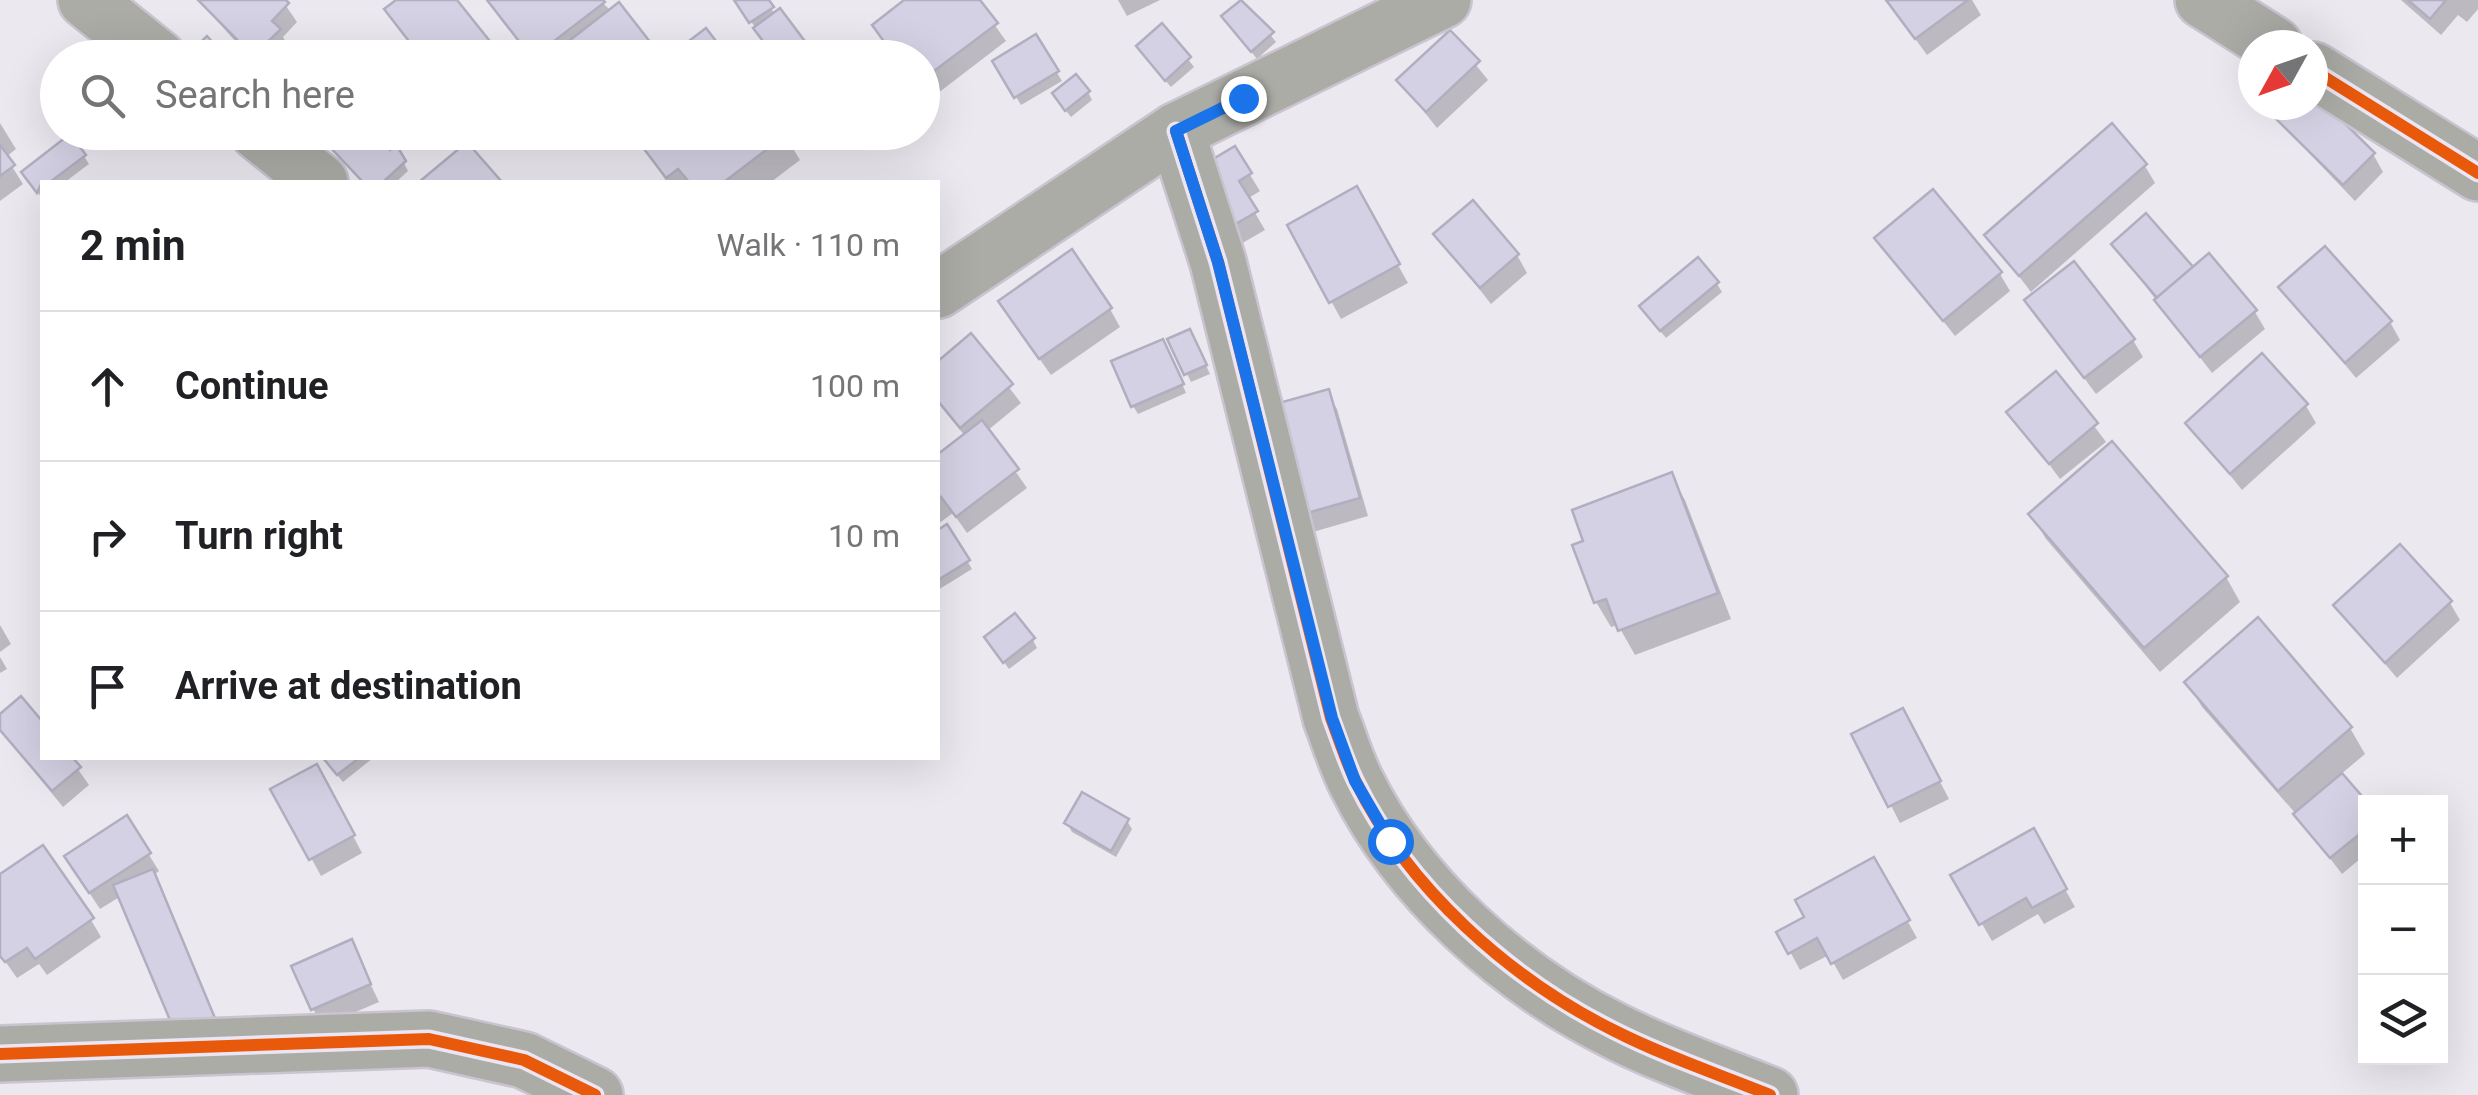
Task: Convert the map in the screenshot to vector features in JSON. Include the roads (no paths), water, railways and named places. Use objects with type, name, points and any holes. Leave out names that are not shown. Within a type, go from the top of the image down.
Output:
[{"type":"street","points":[[86,0],[136,40]]},
{"type":"street","points":[[940,289],[1176,131],[1443,0]]},
{"type":"street","points":[[2203,0],[2250,30]]},
{"type":"street","points":[[2328,79],[2478,173]]},
{"type":"street","points":[[1176,131],[1218,262],[1332,718],[1355,781],[1390,841],[1441,901],[1498,955],[1555,996],[1615,1031],[1770,1095]]},
{"type":"street","points":[[280,150],[318,180]]},
{"type":"street","points":[[0,1054],[429,1039],[524,1060],[595,1095]]}]
